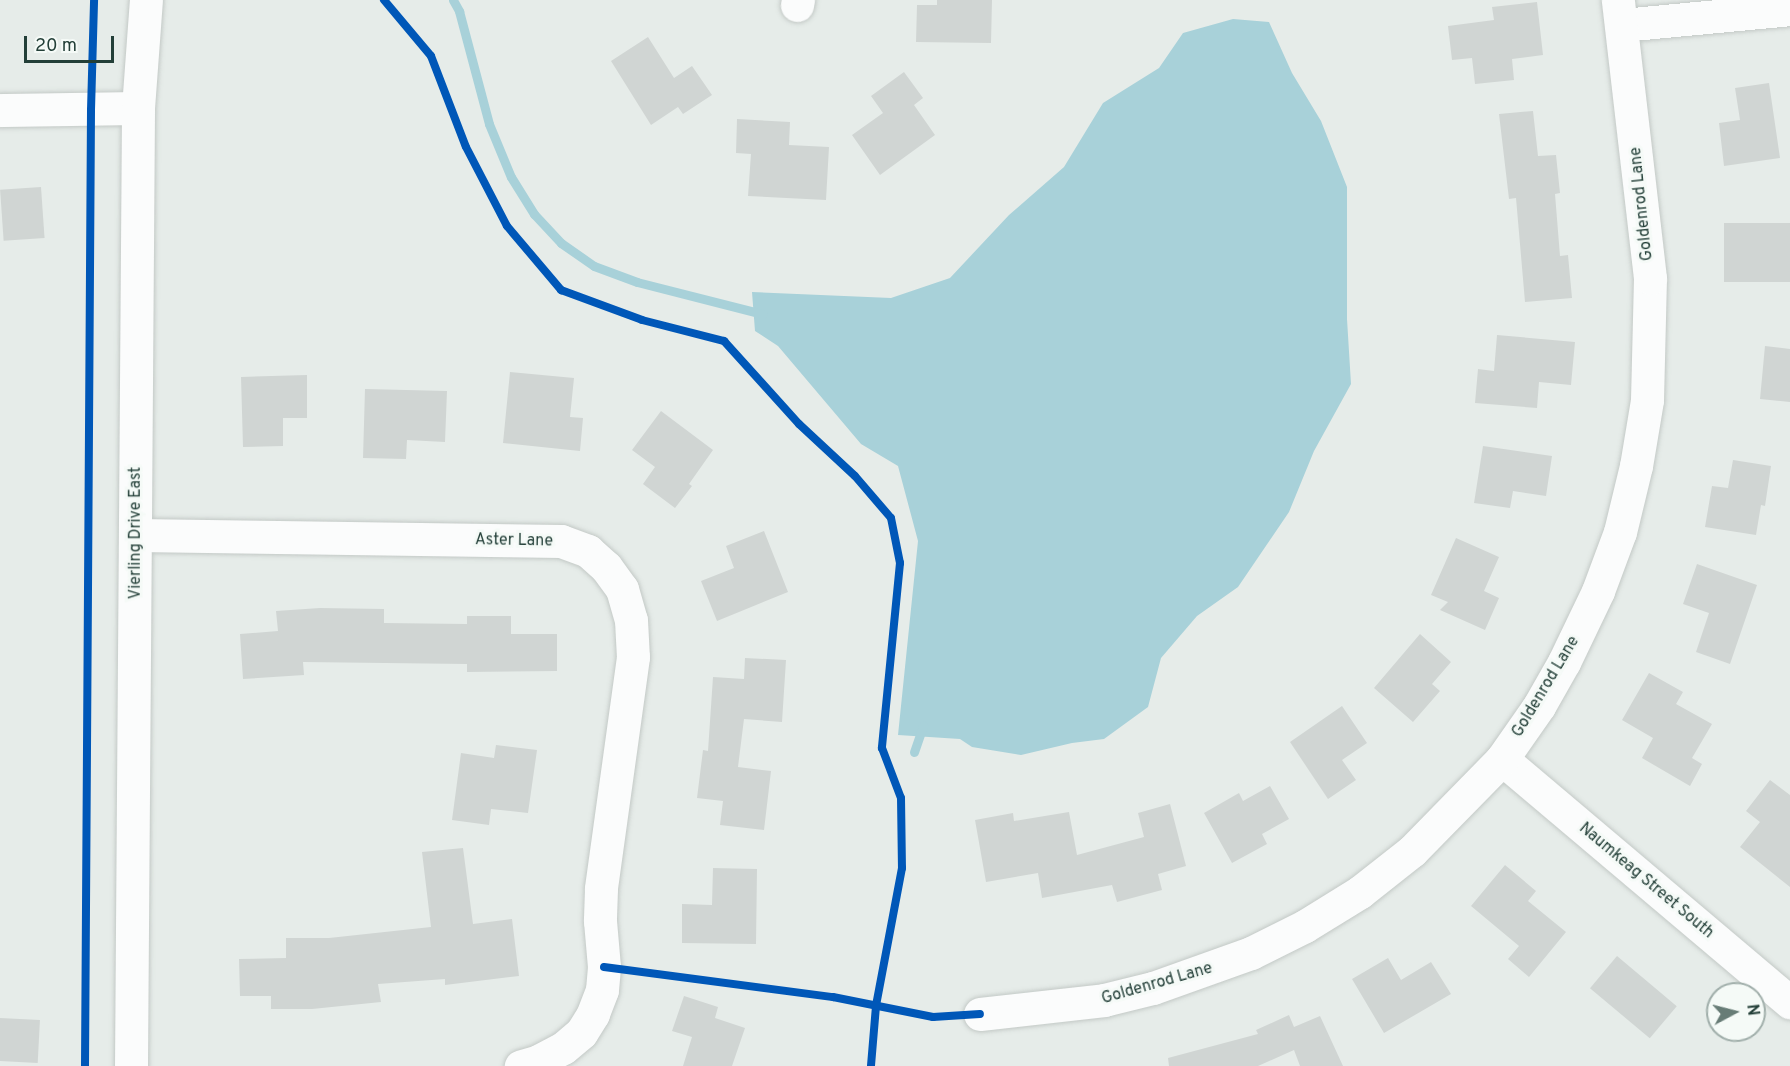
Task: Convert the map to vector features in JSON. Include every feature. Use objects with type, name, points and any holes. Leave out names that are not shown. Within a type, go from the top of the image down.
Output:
[{"type":"street","name":"Vierling Drive East","points":[[131,1066],[138,108],[146,0]]},
{"type":"street","points":[[1620,12],[1790,9]]},
{"type":"street","name":"Goldenrod Lane","points":[[980,1014],[1104,1000],[1203,973],[1251,953],[1305,926],[1360,892],[1412,851],[1502,759],[1539,706],[1564,662],[1598,591],[1620,532],[1636,466],[1648,390],[1650,278],[1620,12]]},
{"type":"street","points":[[0,110],[138,108]]},
{"type":"street","name":"Aster Lane","points":[[136,535],[561,542],[588,551],[606,567],[622,590],[631,620],[633,657],[601,889],[600,921],[604,967],[602,990],[594,1014],[581,1033],[563,1048],[538,1061],[521,1066]]},
{"type":"street","name":"Naumkeag Street South","points":[[1502,759],[1790,1002]]},
{"type":"water","points":[[1233,19],[1269,22],[1292,73],[1321,121],[1347,187],[1347,319],[1351,384],[1314,451],[1289,512],[1238,587],[1197,616],[1161,658],[1148,707],[1104,739],[1072,743],[1021,755],[972,747],[960,739],[898,735],[918,541],[898,466],[861,444],[778,346],[755,331],[752,292],[891,298],[950,278],[1009,215],[1064,167],[1103,103],[1159,68],[1183,33]]},
{"type":"building","points":[[937,0],[992,0],[991,43],[916,42],[917,5],[937,5]]},
{"type":"building","points":[[1537,2],[1543,55],[1512,59],[1514,80],[1475,84],[1472,58],[1452,60],[1448,26],[1494,20],[1492,7]]},
{"type":"building","points":[[648,37],[674,78],[692,66],[712,95],[683,114],[678,107],[651,125],[611,61]]},
{"type":"building","points":[[904,72],[923,98],[914,105],[935,135],[880,175],[852,135],[883,113],[871,96]]},
{"type":"building","points":[[1769,83],[1780,158],[1724,166],[1719,123],[1740,120],[1735,88]]},
{"type":"building","points":[[1533,111],[1538,156],[1556,155],[1560,193],[1555,194],[1560,256],[1568,255],[1572,298],[1525,302],[1516,198],[1509,199],[1499,114]]},
{"type":"building","points":[[737,119],[790,122],[789,145],[829,147],[826,200],[748,196],[751,154],[736,153]]},
{"type":"building","points":[[41,187],[45,238],[4,241],[0,190]]},
{"type":"building","points":[[1724,223],[1790,223],[1790,282],[1724,282]]},
{"type":"building","points":[[1497,335],[1575,342],[1571,385],[1539,382],[1537,408],[1475,403],[1478,369],[1494,371]]},
{"type":"building","points":[[1765,346],[1790,349],[1790,402],[1760,399]]},
{"type":"building","points":[[510,372],[574,378],[570,417],[583,418],[580,451],[503,443]]},
{"type":"building","points":[[307,375],[307,418],[283,418],[283,446],[243,447],[241,377]]},
{"type":"building","points":[[365,389],[447,391],[445,442],[407,440],[406,459],[363,458]]},
{"type":"building","points":[[661,411],[713,450],[689,484],[692,486],[675,508],[643,484],[655,467],[632,450]]},
{"type":"building","points":[[1483,446],[1552,456],[1546,496],[1513,491],[1510,508],[1474,503]]},
{"type":"building","points":[[1733,460],[1771,466],[1765,506],[1761,505],[1756,535],[1705,527],[1712,486],[1728,488]]},
{"type":"building","points":[[764,531],[788,592],[717,621],[701,581],[734,568],[726,546]]},
{"type":"building","points":[[1456,538],[1499,557],[1484,591],[1499,598],[1485,630],[1440,610],[1448,602],[1431,595]]},
{"type":"building","points":[[1697,564],[1757,585],[1730,664],[1696,652],[1709,613],[1683,604]]},
{"type":"building","points":[[320,608],[384,609],[384,623],[467,624],[467,616],[511,616],[511,634],[557,634],[557,671],[467,672],[467,664],[303,662],[304,675],[243,679],[240,634],[278,631],[276,611]]},
{"type":"building","points":[[1420,634],[1451,662],[1432,684],[1440,691],[1413,722],[1374,688]]},
{"type":"building","points":[[745,658],[786,660],[782,722],[744,719],[738,767],[771,771],[764,830],[720,825],[723,801],[697,798],[703,750],[708,751],[713,677],[744,679]]},
{"type":"building","points":[[1649,673],[1683,692],[1676,704],[1712,724],[1692,758],[1702,764],[1690,786],[1642,758],[1653,738],[1622,720]]},
{"type":"building","points":[[1342,706],[1367,743],[1342,760],[1356,780],[1328,799],[1290,742]]},
{"type":"building","points":[[496,745],[537,750],[528,813],[491,809],[489,825],[452,820],[461,753],[494,758]]},
{"type":"building","points":[[1770,780],[1790,795],[1790,887],[1740,847],[1760,822],[1746,811]]},
{"type":"building","points":[[1270,786],[1289,819],[1262,834],[1267,844],[1232,863],[1204,813],[1239,793],[1243,801]]},
{"type":"building","points":[[1170,804],[1186,866],[1158,874],[1162,890],[1117,902],[1112,885],[1042,898],[1038,873],[986,882],[975,820],[1013,813],[1014,821],[1069,812],[1077,855],[1144,837],[1138,813]]},
{"type":"building","points":[[463,848],[473,924],[512,919],[519,976],[445,985],[445,979],[378,984],[381,1002],[312,1009],[271,1009],[271,996],[240,996],[239,959],[286,958],[286,938],[329,938],[431,927],[422,852]]},
{"type":"building","points":[[1505,865],[1536,891],[1528,901],[1566,932],[1529,977],[1508,959],[1519,946],[1471,906]]},
{"type":"building","points":[[713,868],[757,869],[756,944],[682,943],[682,904],[712,905]]},
{"type":"building","points":[[1617,956],[1677,1006],[1650,1038],[1590,988]]},
{"type":"building","points":[[1388,958],[1401,980],[1431,962],[1451,994],[1384,1033],[1352,979]]},
{"type":"building","points":[[684,996],[718,1007],[715,1018],[745,1028],[732,1066],[683,1066],[692,1037],[672,1031]]},
{"type":"building","points":[[1289,1015],[1294,1027],[1320,1016],[1343,1066],[1300,1066],[1294,1050],[1258,1066],[1169,1066],[1168,1058],[1258,1034],[1256,1030]]},
{"type":"building","points":[[0,1018],[40,1020],[38,1063],[0,1061]]},
{"type":"waterway","points":[[453,0],[459,11],[489,124],[511,177],[534,214],[561,243],[594,266],[637,282],[763,314]]},
{"type":"waterway","points":[[914,752],[923,726]]},
{"type":"cycle path","points":[[85,1066],[91,110],[94,0]]},
{"type":"cycle path","points":[[384,0],[431,56],[466,147],[507,226],[561,290],[642,320],[724,341],[799,424],[855,476],[891,518],[900,563],[882,748],[901,798],[902,868],[876,1006],[871,1066]]},
{"type":"cycle path","points":[[604,967],[833,997],[933,1017],[980,1014]]}]
